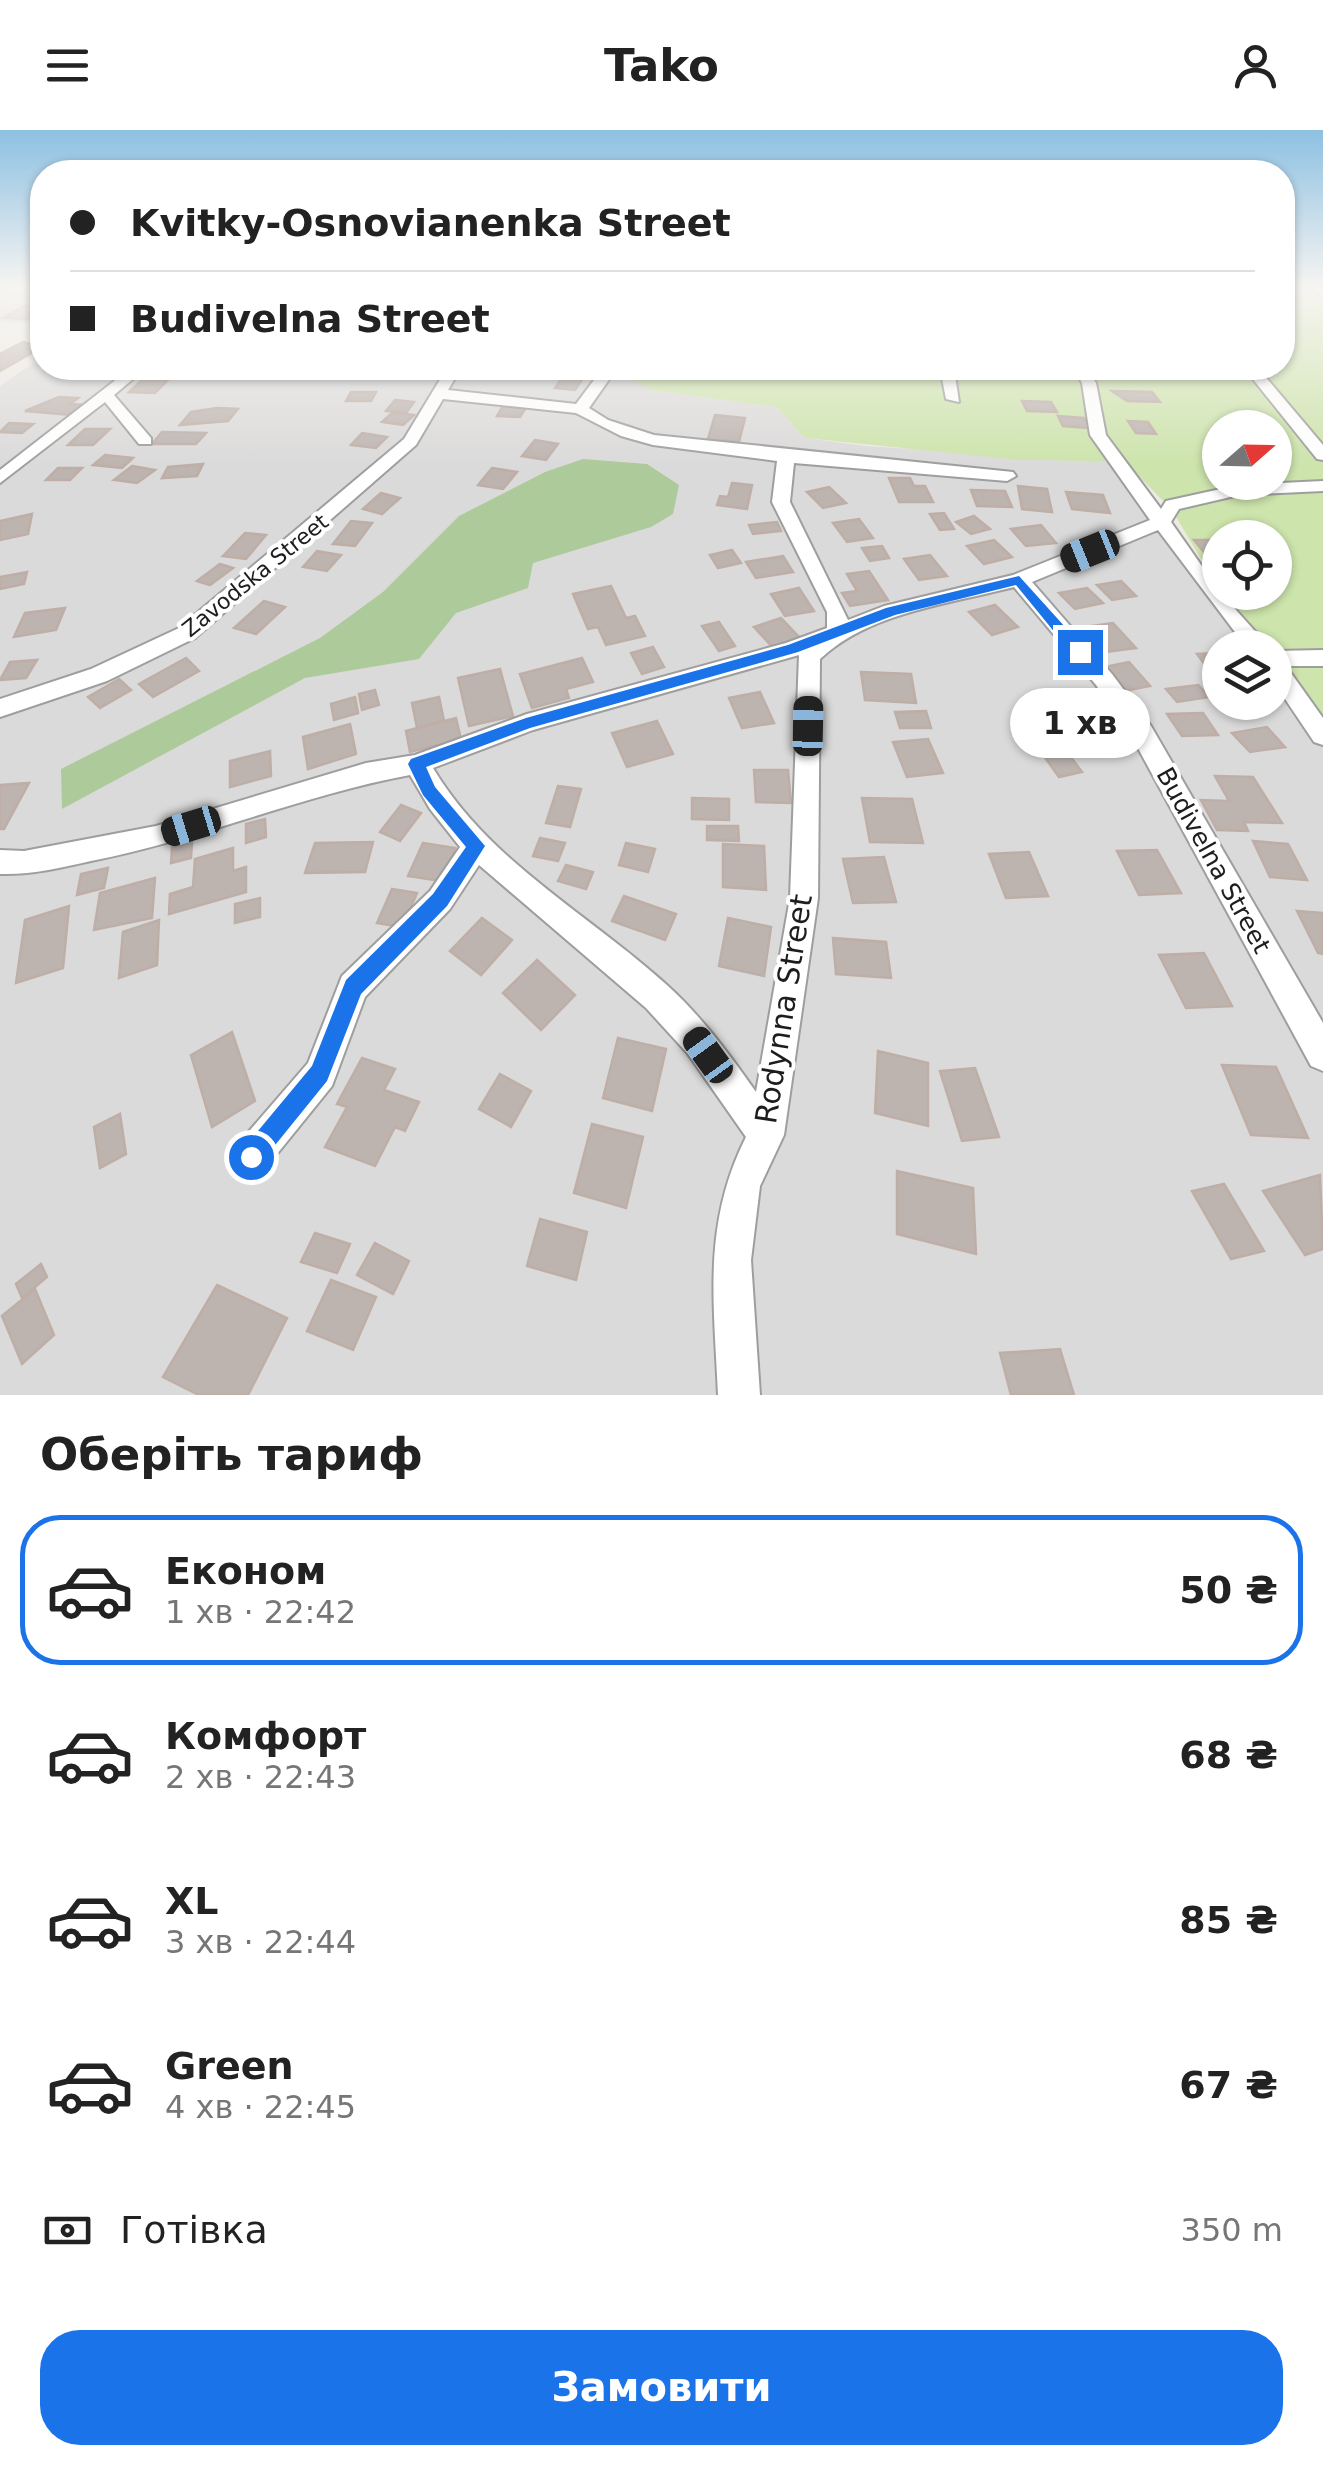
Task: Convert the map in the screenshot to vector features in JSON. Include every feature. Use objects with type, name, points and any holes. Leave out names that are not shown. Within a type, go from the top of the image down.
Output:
[{"type":"street","points":[[0,478],[124,380]]},
{"type":"street","name":"Zavodska Street","points":[[0,708],[100,674],[188,633],[410,442],[448,380]]},
{"type":"street","points":[[580,409],[601,380]]},
{"type":"street","points":[[950,380],[954,399]]},
{"type":"street","points":[[1087,380],[1098,435],[1246,630]]},
{"type":"street","points":[[1261,380],[1323,455]]},
{"type":"street","points":[[106,394],[145,441]]},
{"type":"street","points":[[440,394],[580,409],[598,422],[682,446],[1007,476]]},
{"type":"street","points":[[786,457],[781,502],[836,612],[838,630]]},
{"type":"street","points":[[0,862],[24,863],[156,836],[366,773],[416,764],[526,724],[793,649],[891,612],[1019,580],[1162,522],[1172,504],[1239,490],[1323,486]]},
{"type":"street","name":"Budivelna Street","points":[[1019,580],[1100,674],[1160,759],[1171,790],[1323,1054]]},
{"type":"street","name":"Rodynna Street","points":[[739,1395],[732,1260],[742,1184],[766,1135],[804,898],[809,657],[838,630]]},
{"type":"street","points":[[1292,659],[1323,658]]},
{"type":"street","points":[[1292,691],[1323,736]]},
{"type":"street","points":[[416,764],[429,791],[476,846],[556,910],[688,1029],[766,1135]]},
{"type":"street","points":[[251,1157],[320,1074],[353,987],[440,900],[476,846]]},
{"type":"shaded area","points":[[30,365],[30,380],[634,380],[650,390],[776,407],[805,438],[866,446],[1117,462],[1202,573],[1202,610],[1231,610],[1246,630],[1202,630],[1202,720],[1292,720],[1292,692],[1323,738],[1323,1395],[0,1395],[0,386]]},
{"type":"green space","points":[[1295,348],[1323,348],[1323,739],[1292,694],[1292,630],[1248,630],[1233,610],[1292,610],[1292,520],[1202,520],[1202,561],[1172,510],[1125,462],[1010,459],[805,438],[776,407],[650,390],[634,380],[1295,380]]},
{"type":"green space","points":[[583,459],[647,464],[679,485],[673,514],[651,527],[533,563],[528,588],[456,613],[419,659],[305,678],[62,809],[61,769],[320,638],[383,592],[459,516],[545,472]]},
{"type":"building","points":[[11,348],[30,348],[30,354],[0,371],[0,354]]},
{"type":"building","points":[[142,380],[167,381],[155,393],[129,392]]},
{"type":"building","points":[[560,380],[582,380],[575,390],[555,388]]},
{"type":"building","points":[[1112,391],[1152,392],[1160,402],[1127,401]]},
{"type":"building","points":[[351,392],[376,392],[371,401],[346,401]]},
{"type":"building","points":[[59,397],[78,398],[70,404],[85,405],[71,415],[25,411]]},
{"type":"building","points":[[395,400],[414,402],[406,413],[386,411]]},
{"type":"building","points":[[1022,401],[1051,402],[1057,412],[1027,411]]},
{"type":"building","points":[[504,404],[527,406],[520,417],[497,416]]},
{"type":"building","points":[[238,409],[228,421],[180,425],[191,412]]},
{"type":"building","points":[[393,412],[414,415],[403,425],[382,422]]},
{"type":"building","points":[[715,415],[745,418],[739,442],[708,439]]},
{"type":"building","points":[[1058,416],[1084,418],[1089,428],[1063,426]]},
{"type":"building","points":[[1128,421],[1148,422],[1156,434],[1136,433]]},
{"type":"building","points":[[9,423],[33,424],[22,433],[0,432]]},
{"type":"building","points":[[85,429],[110,429],[93,445],[68,445]]},
{"type":"building","points":[[162,432],[206,433],[196,444],[152,444]]},
{"type":"building","points":[[362,433],[387,437],[376,448],[351,445]]},
{"type":"building","points":[[535,440],[558,444],[546,460],[522,456]]},
{"type":"building","points":[[105,455],[133,458],[122,468],[93,465]]},
{"type":"building","points":[[203,464],[197,476],[162,478],[168,467]]},
{"type":"building","points":[[132,466],[155,470],[137,483],[114,480]]},
{"type":"building","points":[[58,468],[82,468],[70,480],[46,480]]},
{"type":"building","points":[[492,468],[517,472],[503,489],[478,485]]},
{"type":"building","points":[[889,478],[910,478],[914,486],[925,486],[933,502],[899,502]]},
{"type":"building","points":[[732,483],[752,485],[747,509],[717,505],[720,496],[728,497]]},
{"type":"building","points":[[1018,486],[1047,489],[1052,512],[1022,509]]},
{"type":"building","points":[[829,487],[846,503],[823,508],[807,492]]},
{"type":"building","points":[[971,490],[1005,491],[1012,507],[977,506]]},
{"type":"building","points":[[1066,492],[1103,495],[1110,513],[1072,509]]},
{"type":"building","points":[[381,493],[400,498],[382,514],[363,509]]},
{"type":"building","points":[[944,513],[954,529],[940,530],[930,514]]},
{"type":"building","points":[[32,514],[28,534],[0,540],[0,521]]},
{"type":"building","points":[[974,516],[990,529],[971,534],[956,522]]},
{"type":"building","points":[[859,519],[873,538],[847,542],[833,523]]},
{"type":"building","points":[[351,521],[372,523],[355,546],[333,544]]},
{"type":"building","points":[[777,522],[781,531],[753,534],[749,525]]},
{"type":"building","points":[[1041,525],[1056,543],[1026,546],[1011,529]]},
{"type":"building","points":[[245,533],[266,535],[246,559],[223,556]]},
{"type":"building","points":[[994,540],[1012,557],[984,564],[967,546]]},
{"type":"building","points":[[882,546],[889,558],[870,561],[862,548]]},
{"type":"building","points":[[732,550],[741,563],[718,568],[710,555]]},
{"type":"building","points":[[317,551],[341,555],[327,571],[303,567]]},
{"type":"building","points":[[930,555],[947,576],[919,580],[904,559]]},
{"type":"building","points":[[783,556],[793,572],[756,578],[746,562]]},
{"type":"building","points":[[220,564],[233,568],[210,585],[197,581]]},
{"type":"building","points":[[869,571],[888,600],[850,606],[842,593],[857,591],[847,574]]},
{"type":"building","points":[[27,572],[24,584],[0,589],[0,577]]},
{"type":"building","points":[[1121,581],[1136,596],[1112,600],[1097,585]]},
{"type":"building","points":[[611,586],[626,618],[635,616],[645,636],[606,645],[598,627],[588,629],[573,594]]},
{"type":"building","points":[[799,588],[814,611],[785,616],[771,594]]},
{"type":"building","points":[[1087,588],[1103,603],[1075,609],[1059,593]]},
{"type":"building","points":[[264,601],[285,607],[256,634],[234,628]]},
{"type":"building","points":[[995,605],[1018,627],[992,635],[969,612]]},
{"type":"building","points":[[65,608],[56,630],[14,637],[25,613]]},
{"type":"building","points":[[781,618],[802,640],[775,650],[754,627]]},
{"type":"building","points":[[719,622],[735,646],[719,651],[702,626]]},
{"type":"building","points":[[1113,623],[1136,648],[1106,652],[1085,627]]},
{"type":"building","points":[[653,647],[664,667],[642,674],[631,653]]},
{"type":"building","points":[[186,658],[199,671],[153,697],[139,684]]},
{"type":"building","points":[[582,658],[593,682],[566,689],[569,698],[532,708],[520,674]]},
{"type":"building","points":[[37,660],[26,678],[0,680],[10,662]]},
{"type":"building","points":[[1129,662],[1150,686],[1125,691],[1104,667]]},
{"type":"building","points":[[500,669],[513,716],[469,726],[458,678]]},
{"type":"building","points":[[861,672],[911,674],[916,703],[865,700]]},
{"type":"building","points":[[119,679],[131,690],[100,708],[88,697]]},
{"type":"building","points":[[1198,685],[1202,698],[1177,702],[1166,689]]},
{"type":"building","points":[[375,690],[379,705],[362,710],[359,694]]},
{"type":"building","points":[[760,692],[774,723],[742,728],[729,698]]},
{"type":"building","points":[[355,697],[358,713],[334,720],[331,704]]},
{"type":"building","points":[[439,697],[444,721],[417,728],[412,703]]},
{"type":"building","points":[[926,711],[931,728],[900,728],[895,712]]},
{"type":"building","points":[[1202,713],[1202,720],[1208,720],[1218,735],[1182,736],[1167,714]]},
{"type":"building","points":[[1088,717],[1117,748],[1087,756],[1058,725]]},
{"type":"building","points":[[456,718],[461,739],[410,752],[406,731]]},
{"type":"building","points":[[657,721],[673,754],[627,767],[612,733]]},
{"type":"building","points":[[350,724],[356,754],[308,769],[303,737]]},
{"type":"building","points":[[1267,727],[1285,747],[1250,752],[1232,733]]},
{"type":"building","points":[[928,739],[943,773],[907,777],[893,742]]},
{"type":"building","points":[[1064,748],[1082,772],[1059,777],[1041,752]]},
{"type":"building","points":[[270,751],[271,776],[230,787],[230,761]]},
{"type":"building","points":[[754,770],[788,770],[791,803],[756,802]]},
{"type":"building","points":[[1215,776],[1253,777],[1282,823],[1244,822],[1248,831],[1217,830],[1201,800],[1229,801]]},
{"type":"building","points":[[29,783],[4,829],[0,829],[0,785]]},
{"type":"building","points":[[558,786],[581,789],[570,827],[546,823]]},
{"type":"building","points":[[692,798],[729,799],[729,820],[692,819]]},
{"type":"building","points":[[862,798],[912,799],[923,843],[870,842]]},
{"type":"building","points":[[401,805],[421,813],[400,841],[380,832]]},
{"type":"building","points":[[265,819],[266,837],[246,843],[246,824]]},
{"type":"building","points":[[707,826],[738,826],[739,841],[707,840]]},
{"type":"building","points":[[540,838],[565,843],[558,861],[533,856]]},
{"type":"building","points":[[1253,841],[1288,844],[1307,880],[1270,877]]},
{"type":"building","points":[[192,842],[191,858],[171,863],[172,847]]},
{"type":"building","points":[[373,842],[365,872],[305,873],[315,843]]},
{"type":"building","points":[[423,843],[455,848],[442,881],[408,876]]},
{"type":"building","points":[[626,843],[655,849],[648,872],[619,865]]},
{"type":"building","points":[[723,844],[764,846],[766,890],[723,887]]},
{"type":"building","points":[[233,848],[233,871],[246,867],[246,892],[169,914],[170,894],[193,887],[195,859]]},
{"type":"building","points":[[1157,850],[1181,893],[1139,895],[1117,851]]},
{"type":"building","points":[[1029,852],[1048,896],[1006,898],[989,854]]},
{"type":"building","points":[[884,857],[896,902],[853,903],[843,859]]},
{"type":"building","points":[[566,865],[593,872],[586,889],[558,881]]},
{"type":"building","points":[[108,868],[104,888],[77,895],[81,874]]},
{"type":"building","points":[[155,878],[152,918],[94,930],[100,893]]},
{"type":"building","points":[[392,889],[417,893],[402,927],[377,923]]},
{"type":"building","points":[[624,896],[676,914],[665,940],[612,921]]},
{"type":"building","points":[[260,898],[260,917],[235,923],[235,904]]},
{"type":"building","points":[[69,906],[63,968],[16,983],[25,920]]},
{"type":"building","points":[[1297,911],[1323,913],[1323,954],[1318,953]]},
{"type":"building","points":[[482,918],[512,940],[481,975],[450,951]]},
{"type":"building","points":[[728,918],[771,927],[764,976],[719,966]]},
{"type":"building","points":[[159,920],[157,965],[119,978],[123,932]]},
{"type":"building","points":[[833,938],[886,942],[891,978],[836,974]]},
{"type":"building","points":[[1204,953],[1232,1006],[1186,1008],[1159,955]]},
{"type":"building","points":[[537,960],[575,995],[541,1030],[503,993]]},
{"type":"building","points":[[232,1032],[255,1101],[212,1127],[191,1055]]},
{"type":"building","points":[[618,1038],[666,1049],[652,1111],[603,1098]]},
{"type":"building","points":[[878,1051],[928,1063],[928,1126],[875,1113]]},
{"type":"building","points":[[362,1058],[395,1069],[384,1090],[419,1102],[405,1131],[395,1127],[375,1166],[325,1147],[347,1107],[337,1104]]},
{"type":"building","points":[[1222,1065],[1276,1067],[1308,1138],[1251,1135]]},
{"type":"building","points":[[975,1068],[999,1137],[962,1141],[940,1071]]},
{"type":"building","points":[[500,1074],[531,1091],[511,1127],[479,1109]]},
{"type":"building","points":[[120,1114],[126,1154],[100,1168],[94,1127]]},
{"type":"building","points":[[592,1124],[643,1137],[626,1208],[574,1193]]},
{"type":"building","points":[[897,1171],[973,1188],[976,1254],[897,1234]]},
{"type":"building","points":[[1320,1175],[1323,1249],[1305,1255],[1263,1191]]},
{"type":"building","points":[[1224,1184],[1264,1251],[1231,1259],[1192,1191]]},
{"type":"building","points":[[540,1219],[587,1232],[576,1280],[527,1266]]},
{"type":"building","points":[[315,1233],[350,1244],[337,1273],[301,1262]]},
{"type":"building","points":[[375,1243],[409,1261],[393,1294],[357,1275]]},
{"type":"building","points":[[41,1264],[47,1277],[22,1298],[16,1284]]},
{"type":"building","points":[[331,1280],[376,1297],[353,1350],[307,1331]]},
{"type":"building","points":[[217,1285],[287,1318],[248,1395],[199,1395],[163,1377]]},
{"type":"building","points":[[35,1289],[54,1335],[22,1364],[2,1316]]},
{"type":"building","points":[[1060,1349],[1074,1395],[1011,1395],[1000,1353]]},
{"type":"route","points":[[251,1157],[320,1074],[353,987],[440,900],[476,846],[429,791],[416,764],[526,724],[793,649],[891,612],[1019,580],[1080,652]]}]
